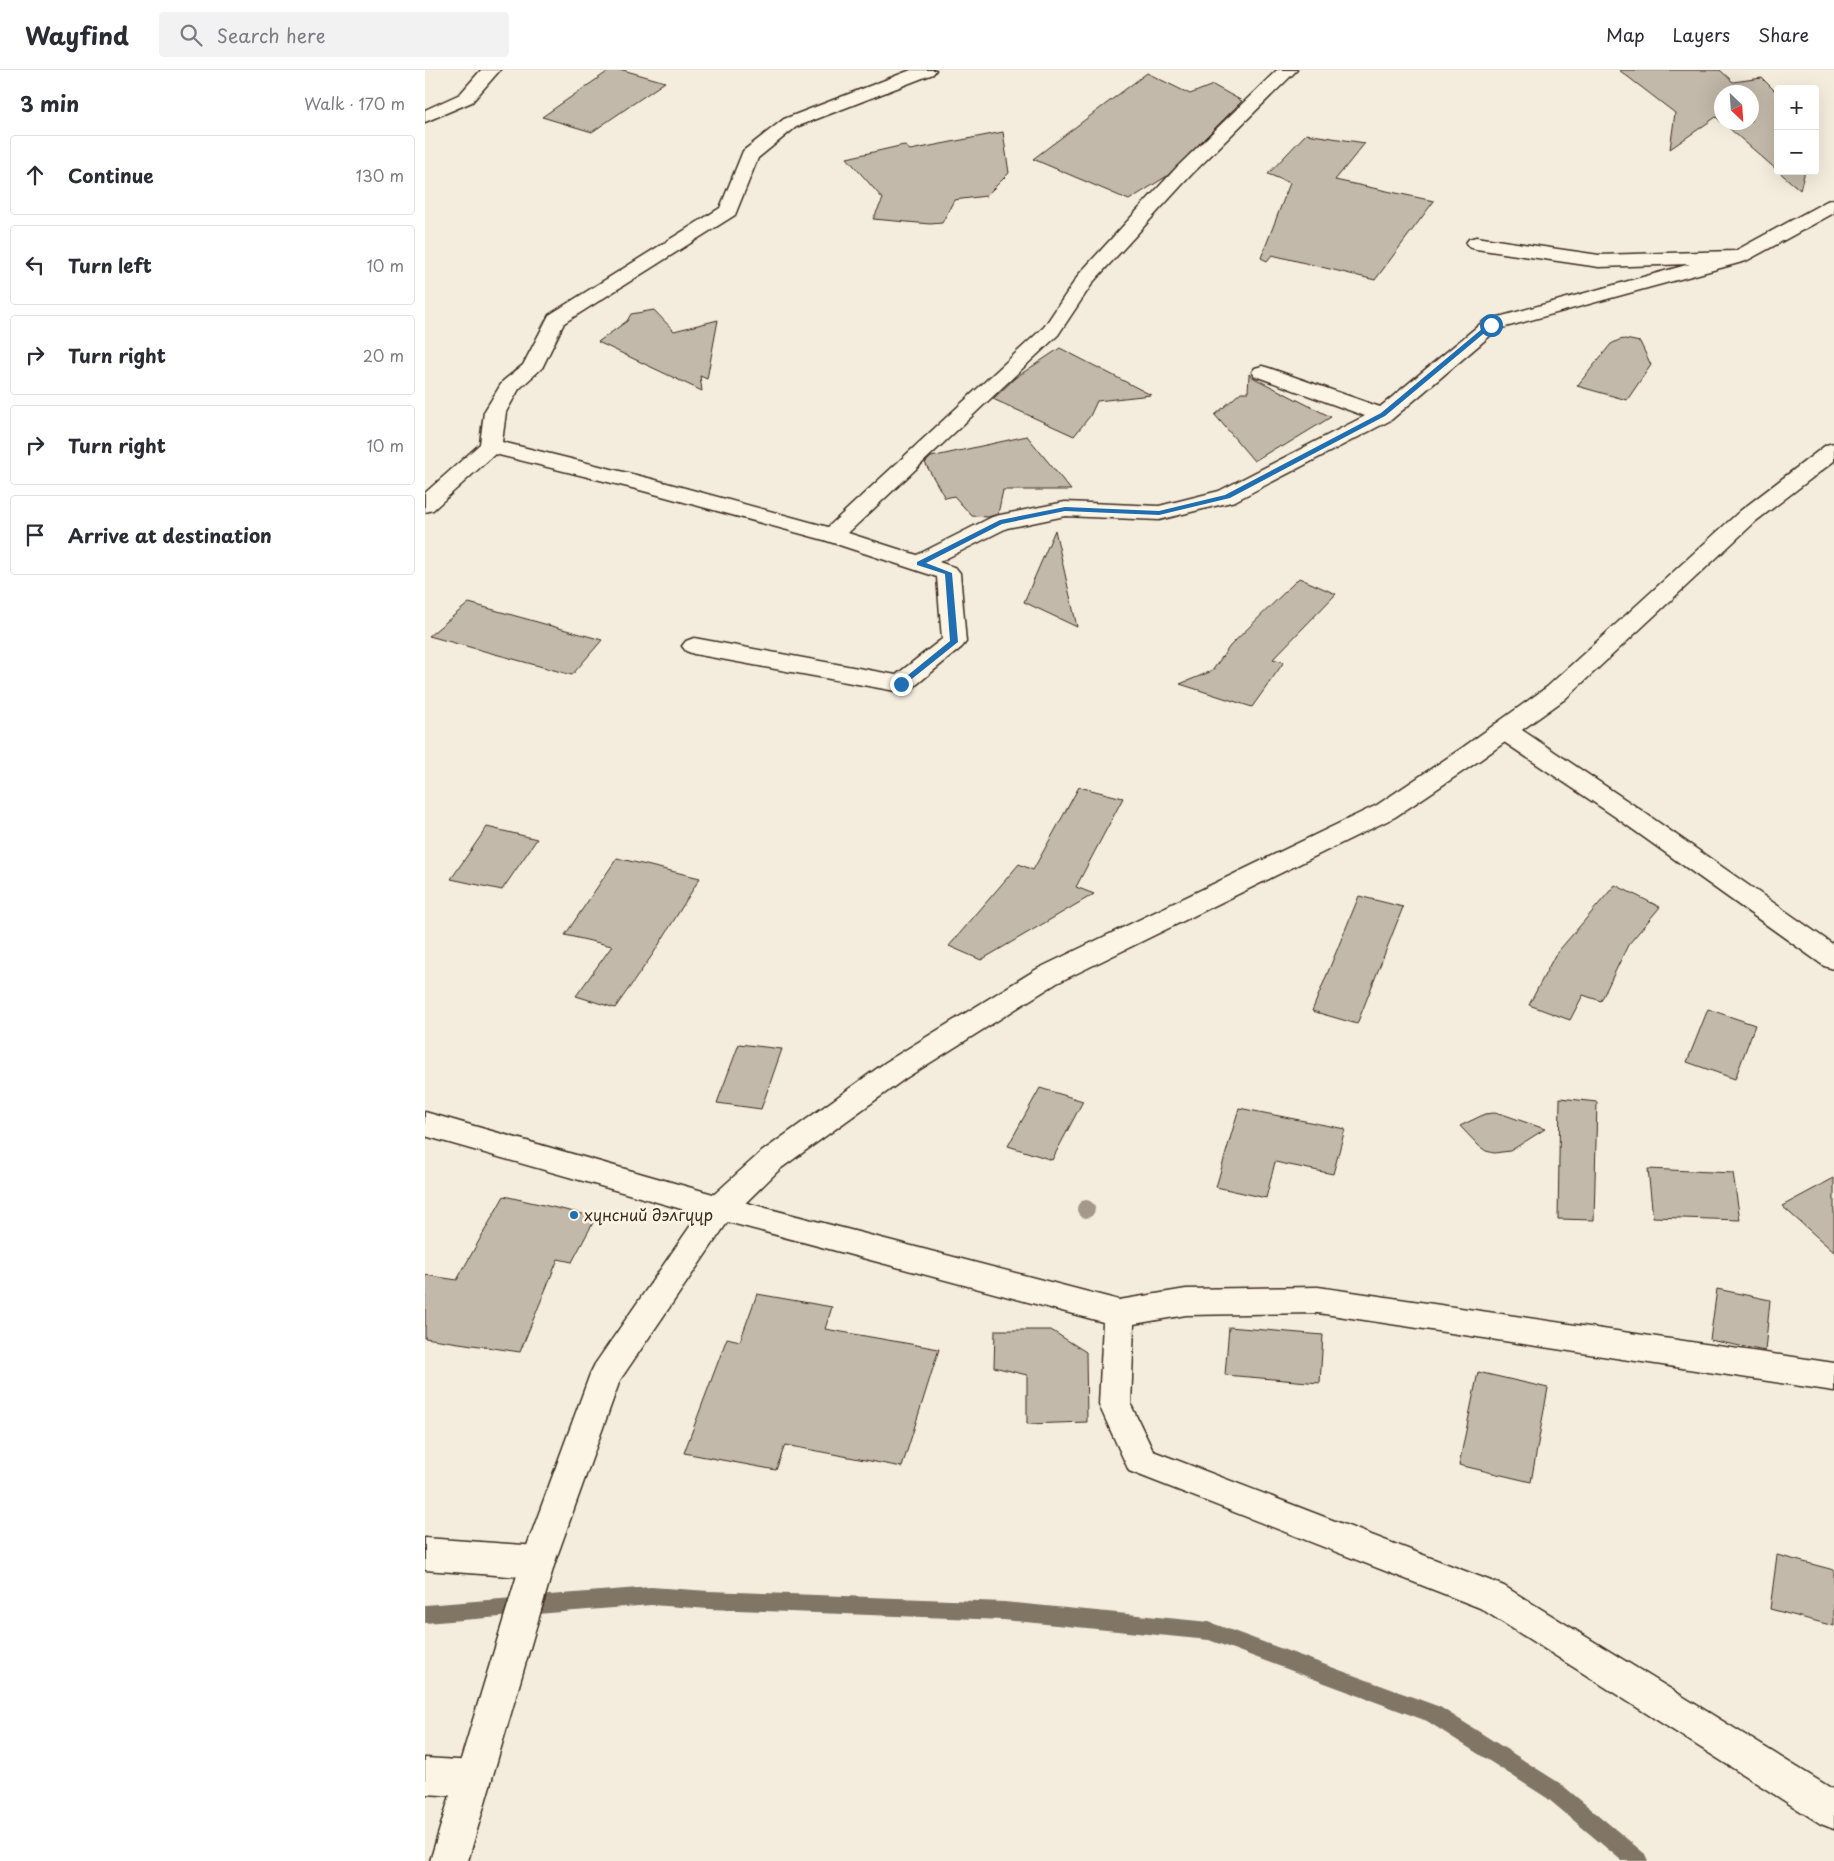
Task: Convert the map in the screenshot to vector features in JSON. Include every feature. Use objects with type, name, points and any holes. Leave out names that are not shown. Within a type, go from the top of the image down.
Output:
[{"type":"street","points":[[425,117],[466,98],[491,70]]},
{"type":"street","points":[[425,505],[491,446],[495,412],[511,385],[532,368],[556,320],[728,211],[750,155],[790,124],[927,70]]},
{"type":"street","points":[[832,535],[1051,331],[1087,277],[1184,171],[1281,71]]},
{"type":"street","points":[[920,563],[1000,522],[1065,509],[1159,513],[1227,496],[1383,415],[1491,325],[1739,257],[1834,205]]},
{"type":"street","points":[[1476,243],[1599,262],[1739,257]]},
{"type":"street","points":[[1261,372],[1383,415]]},
{"type":"street","points":[[491,446],[644,484],[832,535],[949,573],[954,642],[901,684],[695,646]]},
{"type":"street","points":[[449,1861],[538,1562],[606,1374],[720,1208],[770,1161],[896,1070],[1047,976],[1386,811],[1556,693],[1748,516],[1834,450]]},
{"type":"street","points":[[1504,730],[1623,810],[1834,959]]},
{"type":"street","points":[[425,1124],[720,1208],[1119,1313],[1186,1302],[1318,1300],[1834,1378]]},
{"type":"street","points":[[1119,1313],[1115,1405],[1141,1462],[1492,1598],[1834,1811]]},
{"type":"street","points":[[425,1554],[538,1562]]},
{"type":"street","points":[[425,1776],[474,1779]]},
{"type":"building","points":[[610,70],[623,70],[665,82],[592,132],[542,117]]},
{"type":"building","points":[[1619,70],[1720,70],[1733,82],[1762,78],[1774,90],[1774,168],[1731,130],[1759,130],[1759,85],[1714,85],[1714,118],[1670,149],[1675,113]]},
{"type":"building","points":[[1147,73],[1190,94],[1213,85],[1242,101],[1167,176],[1129,200],[1033,159]]},
{"type":"building","points":[[1003,132],[1009,173],[986,196],[954,200],[942,223],[930,224],[873,219],[883,199],[847,158],[904,145],[910,150]]},
{"type":"building","points":[[1306,134],[1365,143],[1335,180],[1434,201],[1375,280],[1272,255],[1267,261],[1261,258],[1290,183],[1268,174]]},
{"type":"building","points":[[1783,175],[1804,175],[1800,190]]},
{"type":"building","points":[[654,310],[674,331],[718,320],[707,379],[700,376],[702,391],[598,342],[627,321],[631,314]]},
{"type":"building","points":[[1625,339],[1640,342],[1651,365],[1627,400],[1577,386],[1611,344]]},
{"type":"building","points":[[1060,348],[1151,395],[1097,401],[1090,416],[1074,436],[993,399],[1015,378]]},
{"type":"building","points":[[1249,374],[1331,417],[1282,447],[1279,446],[1254,461],[1215,415],[1241,392],[1248,392]]},
{"type":"building","points":[[1027,436],[1071,490],[1003,490],[998,514],[988,517],[972,516],[954,496],[945,498],[925,463],[931,457]]},
{"type":"building","points":[[1055,530],[1077,627],[1024,602]]},
{"type":"building","points":[[1299,578],[1336,594],[1273,659],[1284,662],[1252,707],[1180,684],[1212,671],[1230,646]]},
{"type":"building","points":[[469,603],[602,640],[572,675],[429,636]]},
{"type":"building","points":[[1079,787],[1123,798],[1076,887],[1094,894],[981,960],[949,946],[1019,864],[1033,870]]},
{"type":"building","points":[[487,827],[537,839],[502,890],[451,879]]},
{"type":"building","points":[[617,858],[700,878],[653,954],[615,1008],[576,996],[612,946],[565,935]]},
{"type":"building","points":[[1615,885],[1660,907],[1628,945],[1601,1001],[1583,995],[1570,1020],[1529,1005],[1555,955]]},
{"type":"building","points":[[1359,896],[1403,907],[1357,1024],[1312,1011]]},
{"type":"building","points":[[1708,1009],[1755,1025],[1735,1079],[1687,1062]]},
{"type":"building","points":[[739,1044],[782,1049],[761,1109],[717,1103]]},
{"type":"building","points":[[1040,1088],[1083,1101],[1052,1160],[1008,1146]]},
{"type":"building","points":[[1560,1098],[1597,1102],[1594,1220],[1558,1219]]},
{"type":"building","points":[[1239,1108],[1345,1129],[1333,1174],[1275,1162],[1266,1198],[1216,1187]]},
{"type":"building","points":[[1494,1113],[1545,1129],[1510,1151],[1494,1153],[1486,1151],[1460,1126],[1485,1114]]},
{"type":"building","points":[[1648,1169],[1733,1173],[1740,1220],[1653,1217]]},
{"type":"building","points":[[1834,1178],[1834,1252],[1782,1206]]},
{"type":"building","points":[[504,1196],[596,1217],[572,1262],[558,1259],[520,1352],[425,1338],[425,1275],[457,1280]]},
{"type":"building","points":[[1717,1289],[1770,1300],[1765,1351],[1710,1340]]},
{"type":"building","points":[[757,1294],[832,1307],[825,1329],[939,1349],[902,1467],[785,1445],[776,1470],[684,1453],[727,1338],[740,1341]]},
{"type":"building","points":[[1229,1327],[1323,1335],[1320,1383],[1225,1375]]},
{"type":"building","points":[[995,1330],[1051,1330],[1086,1352],[1087,1422],[1027,1424],[1027,1375],[994,1367]]},
{"type":"building","points":[[1478,1372],[1548,1388],[1531,1482],[1459,1465]]},
{"type":"building","points":[[1777,1555],[1834,1570],[1834,1626],[1770,1609]]},
{"type":"waterway","points":[[425,1614],[651,1596],[709,1600],[1004,1611],[1209,1631],[1433,1714],[1554,1791],[1638,1861]]},
{"type":"place","name":"хүнсний дэлгүүр","points":[[574,1215]]},
{"type":"route","points":[[901,684],[954,642],[949,573],[920,563],[1000,522],[1065,509],[1159,513],[1227,496],[1383,415],[1491,325]]}]
